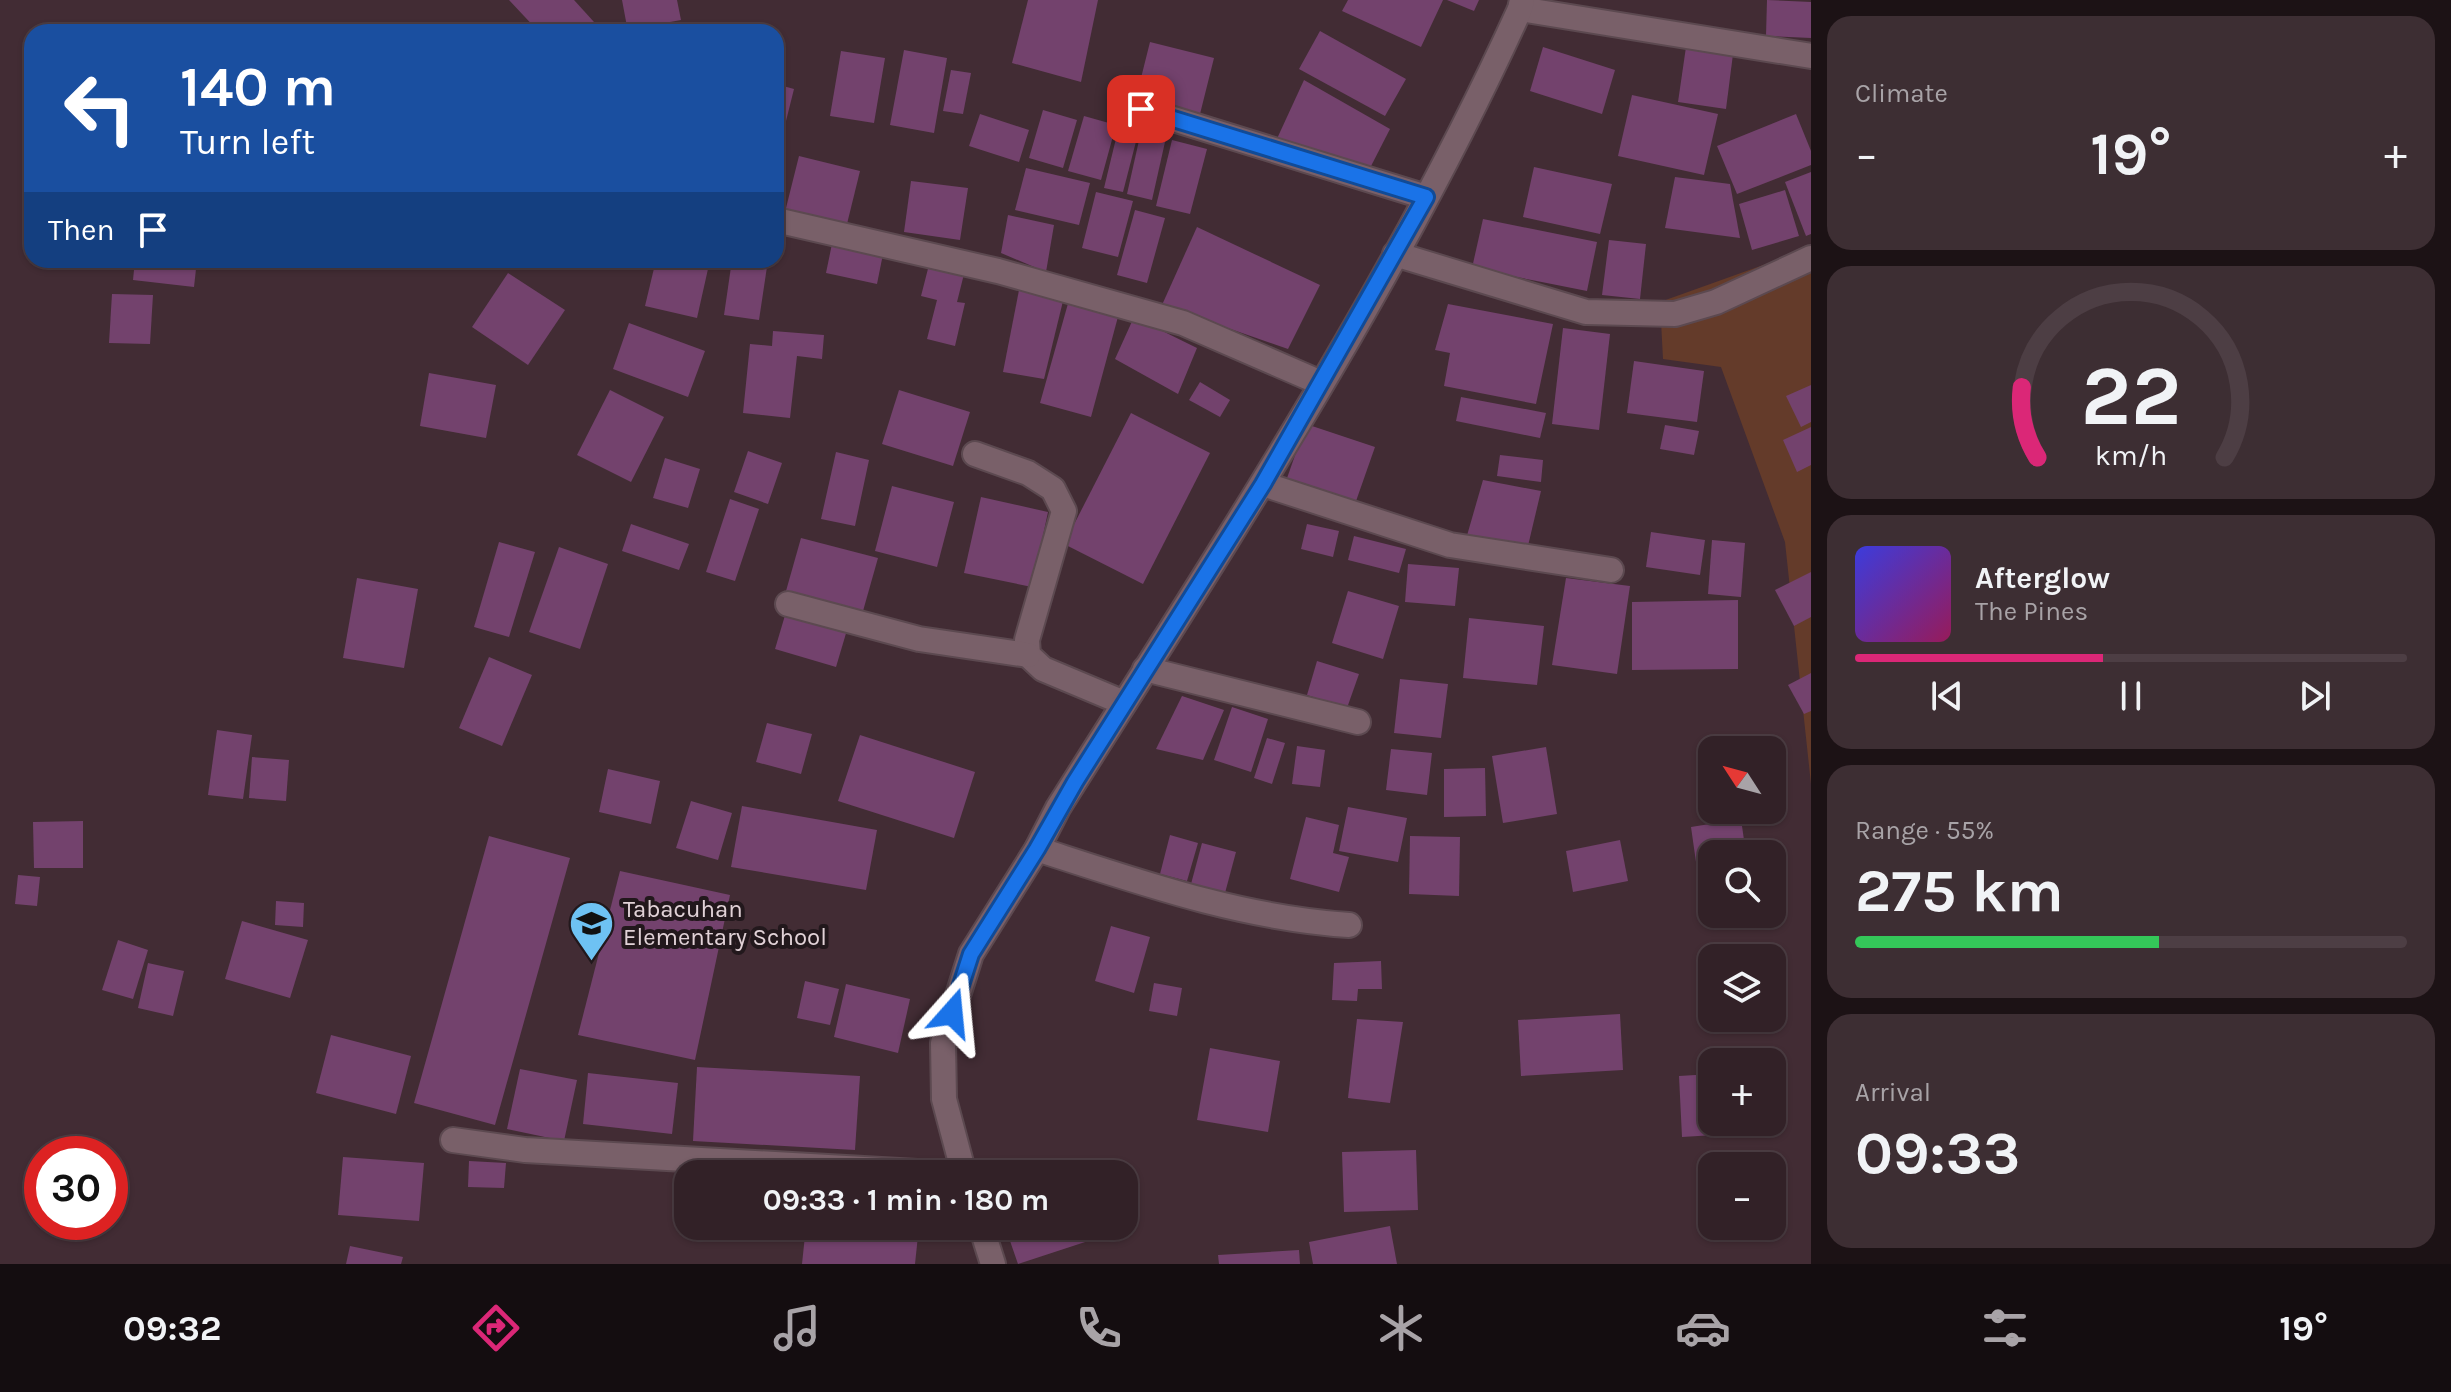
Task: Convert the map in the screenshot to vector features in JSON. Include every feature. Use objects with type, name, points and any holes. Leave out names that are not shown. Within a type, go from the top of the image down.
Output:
[{"type":"street","points":[[960,1160],[944,1099],[943,1043],[971,954],[1037,849],[1058,808],[1263,484],[1426,197],[1493,68],[1521,4],[1811,56]]},
{"type":"street","points":[[1141,109],[1426,197]]},
{"type":"street","points":[[784,222],[998,271],[1183,323],[1321,383]]},
{"type":"street","points":[[1395,254],[1586,312],[1675,314],[1716,302],[1811,258]]},
{"type":"street","points":[[975,454],[1028,473],[1053,489],[1064,511],[1027,640],[1028,655]]},
{"type":"street","points":[[1263,484],[1450,545],[1611,570]]},
{"type":"street","points":[[788,604],[919,639],[1028,655],[1043,669],[1124,703]]},
{"type":"street","points":[[1145,669],[1358,722]]},
{"type":"street","points":[[1037,849],[1147,884],[1244,910],[1297,921],[1349,925]]},
{"type":"street","points":[[453,1140],[525,1150],[703,1160]]},
{"type":"street","points":[[985,1240],[993,1264]]},
{"type":"shaded area","points":[[1811,248],[1811,784],[1785,542],[1721,367],[1663,359],[1660,302]]},
{"type":"building","points":[[509,0],[574,0],[594,22],[592,24],[532,24]]},
{"type":"building","points":[[622,0],[677,0],[681,20],[626,24]]},
{"type":"building","points":[[1028,0],[1098,0],[1081,82],[1012,63]]},
{"type":"building","points":[[1348,0],[1443,0],[1421,47],[1342,11]]},
{"type":"building","points":[[1447,0],[1479,0],[1474,11]]},
{"type":"building","points":[[1767,0],[1811,2],[1811,38],[1766,36]]},
{"type":"building","points":[[1320,31],[1406,79],[1385,116],[1299,69]]},
{"type":"building","points":[[1150,42],[1214,58],[1199,118],[1135,102]]},
{"type":"building","points":[[1543,47],[1615,70],[1602,114],[1530,91]]},
{"type":"building","points":[[1686,47],[1733,54],[1726,109],[1678,102]]},
{"type":"building","points":[[904,50],[947,58],[934,133],[890,125]]},
{"type":"building","points":[[841,51],[885,58],[874,123],[830,116]]},
{"type":"building","points":[[951,70],[971,73],[963,114],[943,111]]},
{"type":"building","points":[[1304,80],[1390,129],[1369,170],[1275,143]]},
{"type":"building","points":[[784,86],[794,89],[784,129]]},
{"type":"building","points":[[1632,95],[1718,114],[1704,175],[1618,156]]},
{"type":"building","points":[[1043,110],[1077,120],[1063,168],[1029,158]]},
{"type":"building","points":[[980,114],[1029,130],[1019,162],[969,146]]},
{"type":"building","points":[[1796,114],[1811,151],[1811,165],[1737,194],[1717,146]]},
{"type":"building","points":[[1084,116],[1116,125],[1101,180],[1068,171]]},
{"type":"building","points":[[1120,122],[1140,126],[1123,192],[1104,188]]},
{"type":"building","points":[[1142,127],[1167,133],[1152,200],[1127,194]]},
{"type":"building","points":[[1172,140],[1207,149],[1190,214],[1156,206]]},
{"type":"building","points":[[799,156],[860,171],[846,228],[785,212]]},
{"type":"building","points":[[1534,167],[1612,184],[1600,234],[1523,217]]},
{"type":"building","points":[[1026,168],[1090,183],[1079,225],[1015,210]]},
{"type":"building","points":[[1811,172],[1811,234],[1806,236],[1785,182]]},
{"type":"building","points":[[1675,177],[1730,184],[1740,238],[1665,228]]},
{"type":"building","points":[[911,181],[968,188],[960,240],[904,232]]},
{"type":"building","points":[[1785,190],[1799,236],[1752,250],[1739,204]]},
{"type":"building","points":[[1096,192],[1133,201],[1118,257],[1082,248]]},
{"type":"building","points":[[1135,210],[1165,218],[1147,283],[1117,275]]},
{"type":"building","points":[[1008,215],[1054,225],[1046,272],[1001,253]]},
{"type":"building","points":[[1483,219],[1597,242],[1587,291],[1472,268]]},
{"type":"building","points":[[1197,227],[1320,285],[1288,349],[1162,305]]},
{"type":"building","points":[[833,239],[884,249],[877,284],[826,273]]},
{"type":"building","points":[[1609,240],[1646,244],[1640,299],[1602,295]]},
{"type":"building","points":[[931,257],[966,266],[957,302],[965,303],[955,346],[927,339],[937,300],[921,296]]},
{"type":"building","points":[[134,268],[196,268],[194,287],[133,280]]},
{"type":"building","points":[[654,268],[708,268],[697,318],[645,306]]},
{"type":"building","points":[[731,268],[767,268],[759,320],[724,315]]},
{"type":"building","points":[[508,273],[565,310],[528,365],[472,327]]},
{"type":"building","points":[[1019,290],[1063,301],[1044,379],[1003,372]]},
{"type":"building","points":[[112,294],[153,295],[150,344],[109,343]]},
{"type":"building","points":[[1069,300],[1119,313],[1091,417],[1040,403]]},
{"type":"building","points":[[1448,304],[1553,324],[1536,404],[1444,386],[1450,353],[1435,350]]},
{"type":"building","points":[[1134,317],[1197,348],[1178,394],[1115,359]]},
{"type":"building","points":[[629,323],[705,351],[688,397],[613,369]]},
{"type":"building","points":[[1563,328],[1610,334],[1599,430],[1552,424]]},
{"type":"building","points":[[773,331],[824,335],[822,359],[797,356],[790,418],[743,413],[750,344],[772,346]]},
{"type":"building","points":[[1634,361],[1704,371],[1697,422],[1627,413]]},
{"type":"building","points":[[429,373],[496,385],[486,438],[420,426]]},
{"type":"building","points":[[1200,382],[1230,400],[1220,417],[1189,400]]},
{"type":"building","points":[[1811,385],[1811,422],[1801,427],[1786,396]]},
{"type":"building","points":[[610,390],[664,417],[631,482],[577,455]]},
{"type":"building","points":[[899,390],[970,412],[953,466],[882,444]]},
{"type":"building","points":[[1461,397],[1546,413],[1540,438],[1456,421]]},
{"type":"building","points":[[1131,413],[1210,453],[1143,584],[1064,544]]},
{"type":"building","points":[[1306,424],[1375,447],[1355,504],[1286,481]]},
{"type":"building","points":[[1665,425],[1699,431],[1694,455],[1660,449]]},
{"type":"building","points":[[1811,427],[1811,465],[1797,472],[1783,440]]},
{"type":"building","points":[[748,451],[782,463],[768,504],[734,492]]},
{"type":"building","points":[[836,452],[869,460],[855,526],[821,519]]},
{"type":"building","points":[[1500,455],[1543,460],[1541,482],[1497,476]]},
{"type":"building","points":[[665,458],[700,469],[688,508],[653,498]]},
{"type":"building","points":[[1483,480],[1541,491],[1527,550],[1466,539]]},
{"type":"building","points":[[892,486],[954,502],[937,567],[875,551]]},
{"type":"building","points":[[981,497],[1048,512],[1032,587],[964,573]]},
{"type":"building","points":[[730,499],[759,509],[735,581],[706,572]]},
{"type":"building","points":[[631,524],[689,544],[679,570],[622,551]]},
{"type":"building","points":[[1307,524],[1339,531],[1333,557],[1301,549]]},
{"type":"building","points":[[1651,532],[1705,540],[1700,575],[1646,567]]},
{"type":"building","points":[[1354,536],[1406,549],[1399,573],[1348,560]]},
{"type":"building","points":[[801,538],[878,558],[863,611],[786,591]]},
{"type":"building","points":[[1712,540],[1745,543],[1741,597],[1708,594]]},
{"type":"building","points":[[499,542],[535,552],[509,637],[474,627]]},
{"type":"building","points":[[559,547],[608,564],[580,649],[529,632]]},
{"type":"building","points":[[1408,564],[1459,568],[1455,606],[1405,602]]},
{"type":"building","points":[[1811,572],[1811,617],[1794,626],[1775,590]]},
{"type":"building","points":[[357,578],[418,589],[404,668],[343,658]]},
{"type":"building","points":[[1566,578],[1630,586],[1617,674],[1552,665]]},
{"type":"building","points":[[1348,591],[1399,606],[1383,659],[1332,643]]},
{"type":"building","points":[[1738,600],[1738,669],[1632,670],[1632,602]]},
{"type":"building","points":[[786,612],[847,630],[836,667],[775,649]]},
{"type":"building","points":[[1469,618],[1544,626],[1537,685],[1463,678]]},
{"type":"building","points":[[489,657],[532,675],[502,746],[459,728]]},
{"type":"building","points":[[1317,661],[1359,674],[1347,708],[1307,695]]},
{"type":"building","points":[[1811,673],[1811,711],[1804,714],[1788,685]]},
{"type":"building","points":[[1400,679],[1448,684],[1441,738],[1394,733]]},
{"type":"building","points":[[1182,696],[1224,710],[1203,760],[1156,749]]},
{"type":"building","points":[[1232,707],[1268,719],[1251,772],[1214,760]]},
{"type":"building","points":[[767,723],[812,734],[801,774],[756,762]]},
{"type":"building","points":[[217,730],[252,735],[243,799],[208,795]]},
{"type":"building","points":[[860,735],[975,772],[954,838],[838,801]]},
{"type":"building","points":[[1267,738],[1285,743],[1272,784],[1254,778]]},
{"type":"building","points":[[1297,746],[1325,750],[1320,787],[1292,784]]},
{"type":"building","points":[[1546,747],[1557,814],[1503,823],[1492,756]]},
{"type":"building","points":[[1391,749],[1432,753],[1427,795],[1386,790]]},
{"type":"building","points":[[252,757],[289,760],[286,801],[249,798]]},
{"type":"building","points":[[1485,768],[1486,816],[1444,817],[1444,769]]},
{"type":"building","points":[[608,769],[660,781],[651,824],[599,812]]},
{"type":"building","points":[[691,801],[732,813],[718,860],[676,848]]},
{"type":"building","points":[[742,806],[877,830],[866,890],[731,867]]},
{"type":"building","points":[[1348,807],[1407,818],[1398,862],[1339,851]]},
{"type":"building","points":[[1306,817],[1339,825],[1333,853],[1349,857],[1339,892],[1290,879]]},
{"type":"building","points":[[83,821],[83,868],[34,868],[33,822]]},
{"type":"building","points":[[1742,824],[1744,840],[1698,840],[1698,876],[1691,827]]},
{"type":"building","points":[[1170,835],[1198,843],[1187,881],[1160,874]]},
{"type":"building","points":[[489,836],[570,858],[495,1125],[414,1103]]},
{"type":"building","points":[[1410,836],[1460,837],[1459,896],[1409,894]]},
{"type":"building","points":[[1620,840],[1628,881],[1573,892],[1566,851]]},
{"type":"building","points":[[1202,843],[1236,852],[1225,893],[1191,884]]},
{"type":"building","points":[[620,871],[730,895],[695,1060],[578,1035]]},
{"type":"building","points":[[18,875],[40,877],[37,906],[15,904]]},
{"type":"building","points":[[276,901],[304,903],[303,927],[275,925]]},
{"type":"building","points":[[242,921],[308,940],[290,998],[225,979]]},
{"type":"building","points":[[1111,926],[1150,937],[1134,993],[1095,981]]},
{"type":"building","points":[[118,940],[148,950],[133,999],[102,990]]},
{"type":"building","points":[[1381,961],[1382,989],[1358,989],[1357,1001],[1332,1000],[1334,963]]},
{"type":"building","points":[[148,963],[184,971],[173,1016],[138,1008]]},
{"type":"building","points":[[805,981],[839,989],[830,1025],[797,1018]]},
{"type":"building","points":[[1154,983],[1182,988],[1177,1016],[1149,1011]]},
{"type":"building","points":[[846,984],[910,999],[898,1053],[834,1037]]},
{"type":"building","points":[[1620,1014],[1623,1070],[1521,1076],[1518,1020]]},
{"type":"building","points":[[1357,1019],[1403,1022],[1390,1103],[1348,1098]]},
{"type":"building","points":[[331,1035],[411,1056],[396,1114],[316,1093]]},
{"type":"building","points":[[1210,1048],[1280,1061],[1268,1132],[1197,1120]]},
{"type":"building","points":[[697,1067],[860,1076],[855,1150],[693,1141]]},
{"type":"building","points":[[520,1069],[577,1080],[564,1141],[507,1129]]},
{"type":"building","points":[[588,1073],[678,1083],[672,1134],[583,1124]]},
{"type":"building","points":[[1698,1075],[1699,1136],[1682,1137],[1679,1076]]},
{"type":"building","points":[[1416,1150],[1418,1210],[1344,1212],[1342,1152]]},
{"type":"building","points":[[343,1157],[424,1163],[419,1221],[338,1215]]},
{"type":"building","points":[[469,1161],[506,1163],[504,1188],[468,1187]]},
{"type":"building","points":[[1390,1226],[1397,1264],[1313,1264],[1309,1242]]},
{"type":"building","points":[[805,1240],[918,1240],[915,1264],[802,1264]]},
{"type":"building","points":[[1010,1240],[1091,1240],[1018,1264]]},
{"type":"building","points":[[350,1246],[403,1257],[401,1264],[346,1264]]},
{"type":"building","points":[[1299,1250],[1300,1264],[1219,1264],[1218,1255]]},
{"type":"place","name":"Tabacuhan Elementary School","points":[[592,962]]},
{"type":"route","points":[[952,1013],[971,954],[1037,849],[1058,808],[1263,484],[1426,197],[1141,109]]}]
